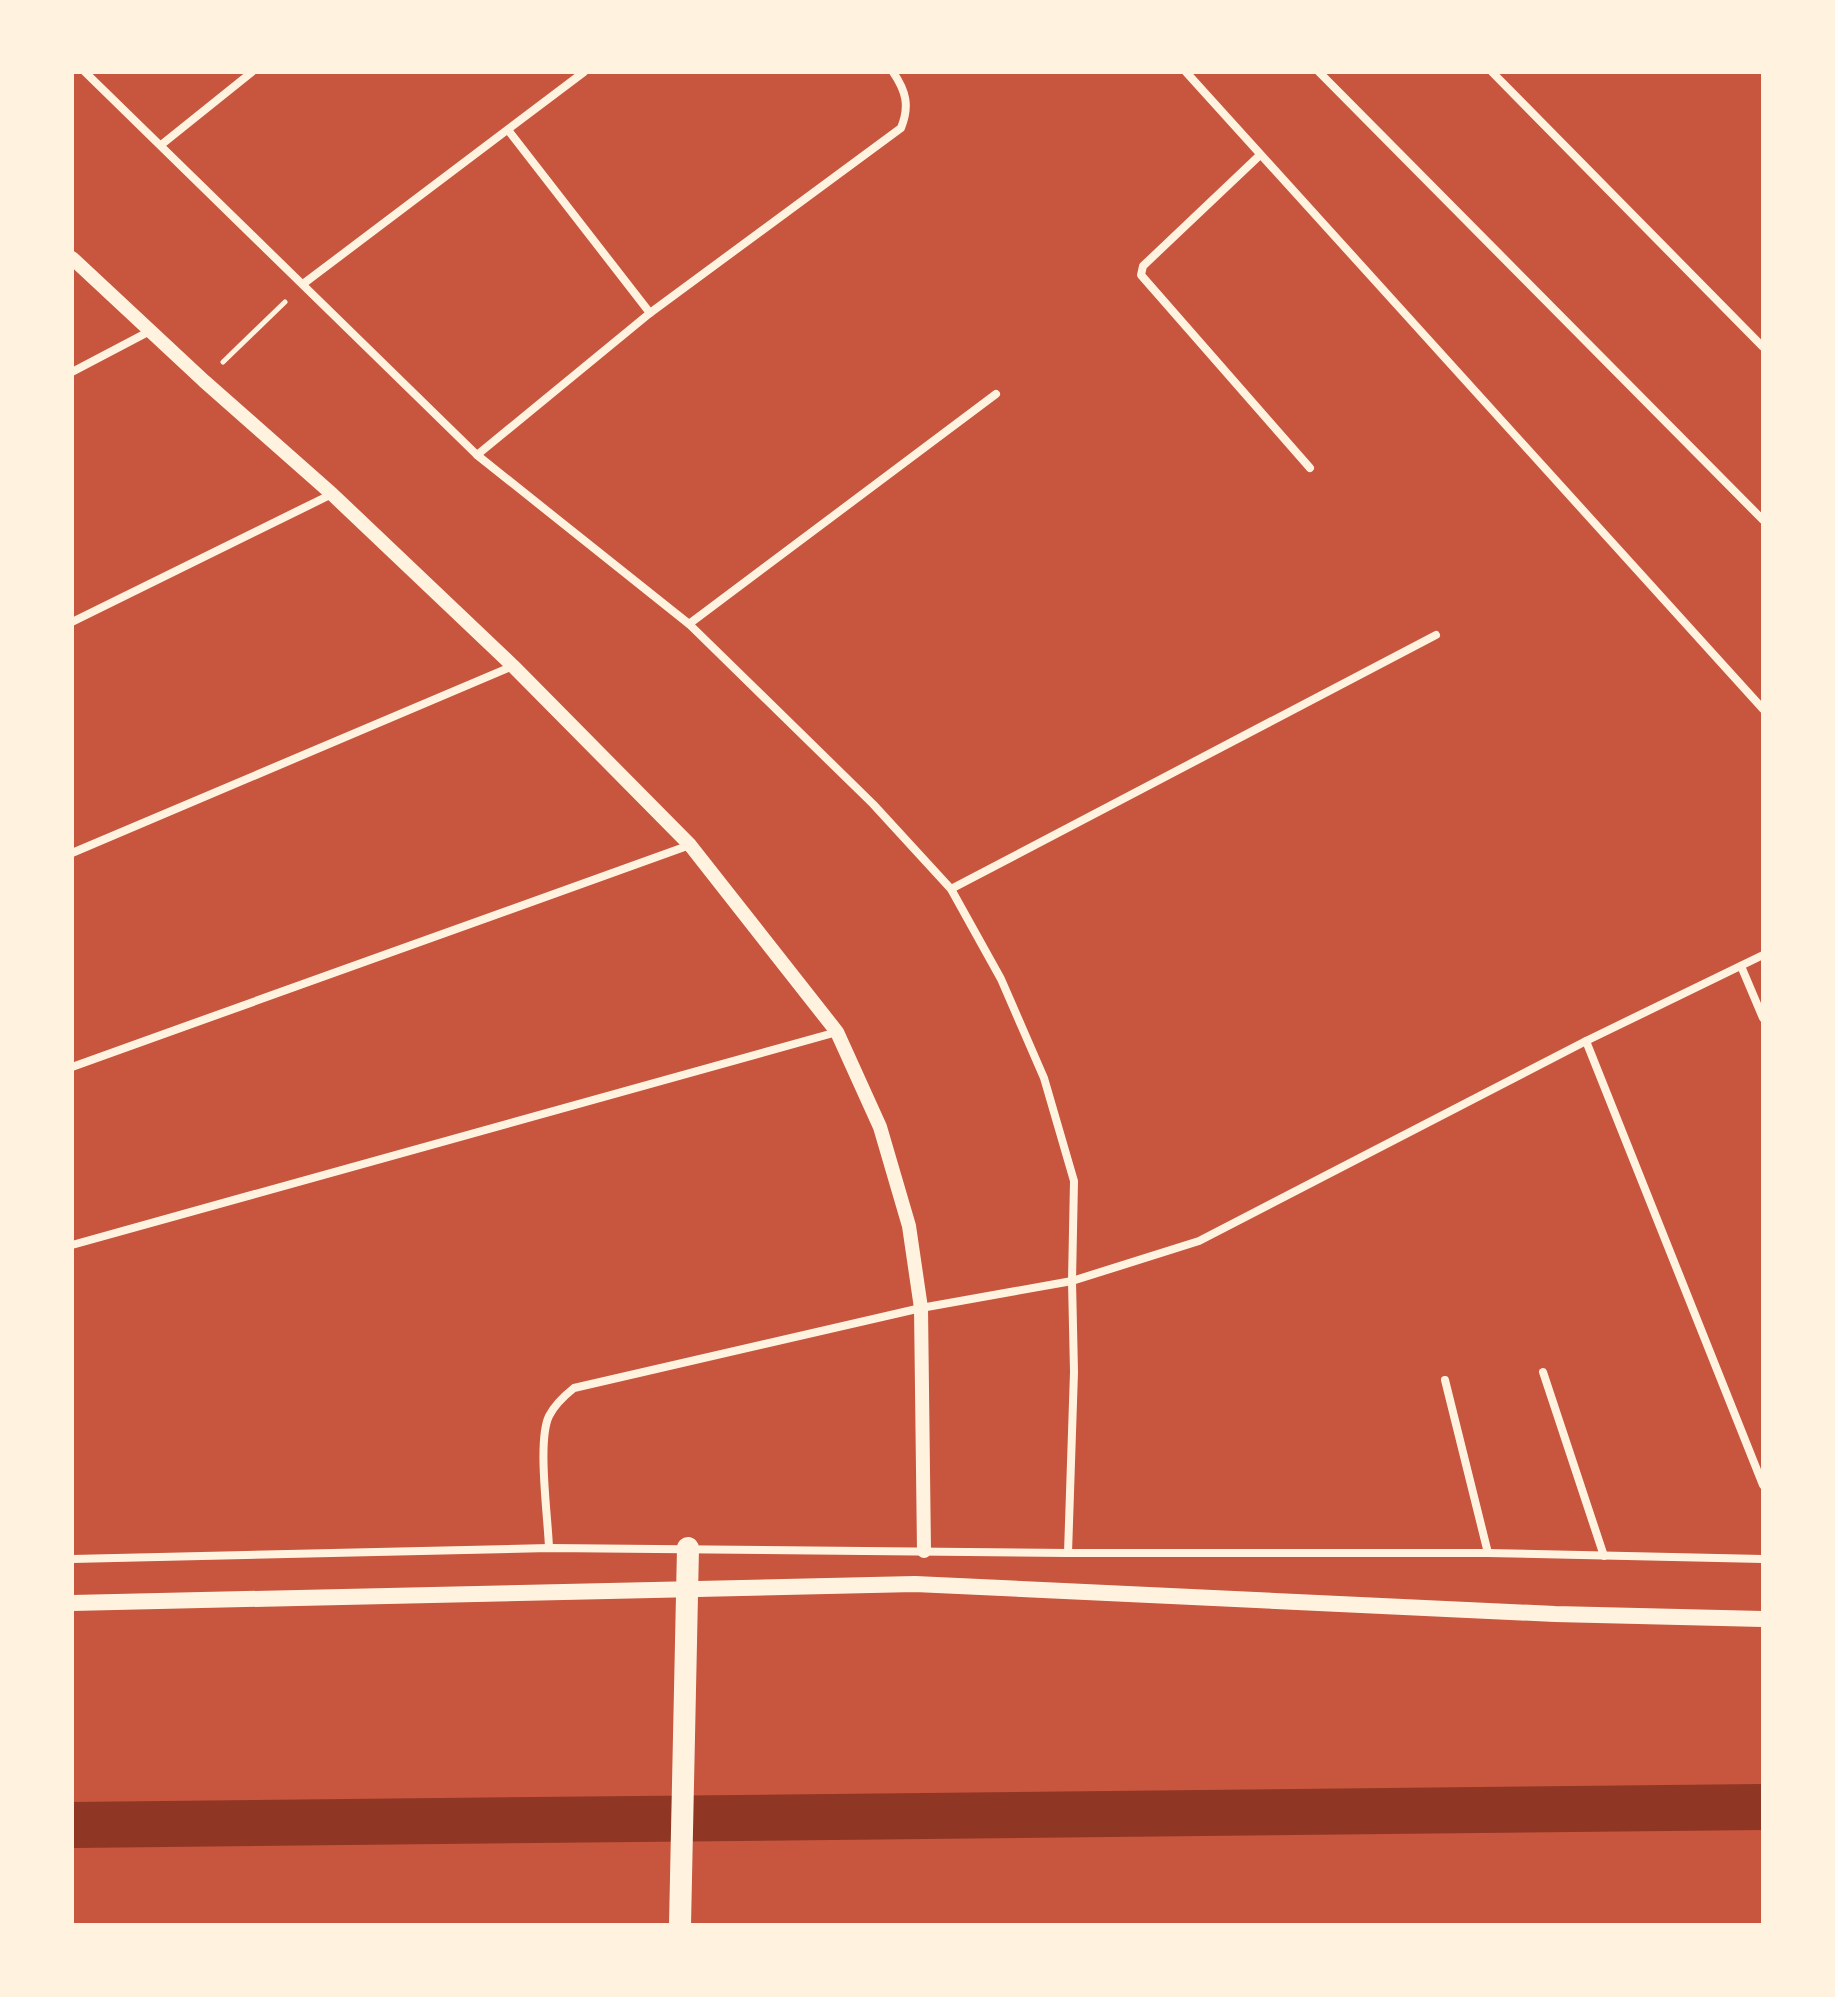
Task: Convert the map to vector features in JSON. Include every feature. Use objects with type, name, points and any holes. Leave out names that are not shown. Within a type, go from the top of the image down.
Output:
[{"type":"highway","points":[[680,1925],[688,1548]]},
{"type":"main road","points":[[72,1603],[915,1584],[1555,1614],[1763,1619]]},
{"type":"street","points":[[85,72],[477,455],[689,624],[873,804],[951,889],[1001,979],[1044,1078],[1074,1181],[1074,1372],[1068,1553]]},
{"type":"street","points":[[161,145],[252,72]]},
{"type":"street","points":[[303,284],[584,72]]},
{"type":"street","points":[[477,455],[650,313],[901,128],[907,113],[907,98],[893,72]]},
{"type":"street","points":[[1186,72],[1763,709]]},
{"type":"street","points":[[1319,72],[1763,520]]},
{"type":"street","points":[[1492,72],[1763,347]]},
{"type":"street","points":[[508,130],[650,313]]},
{"type":"street","points":[[1260,155],[1143,266],[1141,275],[1310,468]]},
{"type":"street","points":[[72,258],[332,494],[513,666],[690,845],[837,1032],[880,1127],[909,1226],[921,1308],[924,1551]]},
{"type":"street","points":[[72,372],[150,331]]},
{"type":"street","points":[[689,624],[996,394]]},
{"type":"street","points":[[72,622],[332,494]]},
{"type":"street","points":[[951,889],[1436,635]]},
{"type":"street","points":[[72,853],[513,666]]},
{"type":"street","points":[[72,1067],[690,845]]},
{"type":"street","points":[[549,1548],[544,1438],[548,1418],[558,1401],[574,1388],[921,1308],[1072,1281],[1199,1241],[1586,1041],[1763,955]]},
{"type":"street","points":[[1741,966],[1763,1018]]},
{"type":"street","points":[[72,1245],[837,1032]]},
{"type":"street","points":[[1586,1041],[1763,1485]]},
{"type":"street","points":[[1543,1372],[1604,1556]]},
{"type":"street","points":[[1445,1380],[1488,1553]]},
{"type":"street","points":[[72,1559],[549,1548],[1488,1553],[1763,1559]]},
{"type":"path","points":[[204,381],[303,284]]},
{"type":"waterway","points":[[72,1825],[1763,1807]]}]
